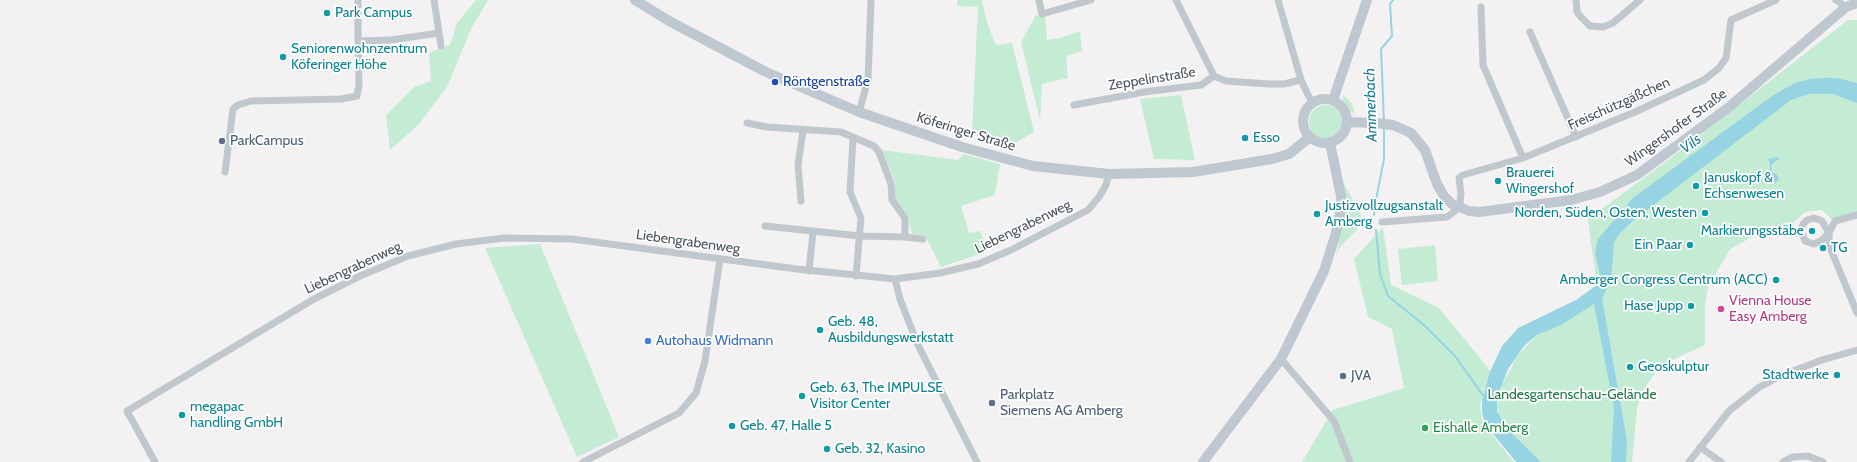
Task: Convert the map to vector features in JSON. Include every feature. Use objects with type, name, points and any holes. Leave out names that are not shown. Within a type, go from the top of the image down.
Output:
[{"type":"street","points":[[225,172],[233,109],[238,106],[251,101],[341,99],[357,96],[360,85],[358,0]]},
{"type":"street","points":[[434,0],[441,46]]},
{"type":"street","name":"Köferinger Straße","points":[[636,0],[669,21],[766,72],[859,112],[962,147],[1018,163],[1072,172],[1109,174],[1193,172],[1256,163],[1289,154],[1310,137]]},
{"type":"street","points":[[859,112],[868,75],[871,0]]},
{"type":"street","points":[[1039,0],[1042,14],[1091,0]]},
{"type":"street","points":[[1176,0],[1214,76]]},
{"type":"street","points":[[1278,0],[1301,80],[1312,103]]},
{"type":"street","points":[[1333,100],[1367,0]]},
{"type":"street","points":[[1576,0],[1577,12],[1590,26],[1603,27],[1613,24],[1640,0]]},
{"type":"street","name":"Freischützgäßchen","points":[[1458,207],[1462,194],[1459,178],[1463,175],[1523,158],[1635,112],[1704,80],[1719,68],[1726,58],[1731,20],[1776,0]]},
{"type":"street","points":[[1836,0],[1846,8]]},
{"type":"street","name":"Wingershofer Straße","points":[[1348,122],[1376,122],[1393,125],[1411,133],[1425,150],[1441,190],[1452,204],[1469,211],[1479,212],[1566,200],[1600,192],[1637,175],[1729,107],[1846,8],[1857,3]]},
{"type":"street","points":[[1481,7],[1483,65],[1498,105],[1523,158]]},
{"type":"street","points":[[1530,32],[1576,137]]},
{"type":"street","points":[[358,41],[391,40],[439,33]]},
{"type":"street","name":"Zeppelinstraße","points":[[1074,105],[1144,92],[1201,85],[1214,76],[1226,81],[1269,84],[1284,84],[1301,80]]},
{"type":"street","points":[[1319,100],[1333,100],[1342,106],[1348,122],[1342,135],[1330,143],[1317,142],[1310,137],[1304,127],[1304,114],[1312,103],[1319,100]]},
{"type":"street","points":[[747,123],[767,127],[841,132],[874,146],[879,152],[891,184],[892,200],[905,218],[905,237]]},
{"type":"street","points":[[801,201],[798,165],[803,130]]},
{"type":"street","points":[[853,138],[850,192],[862,218],[856,276]]},
{"type":"street","points":[[1203,462],[1281,359],[1324,271],[1336,233],[1340,213],[1341,196],[1330,143]]},
{"type":"street","name":"Liebengrabenweg","points":[[155,462],[127,411],[314,299],[360,276],[408,256],[456,244],[504,238],[572,239],[856,276],[895,279],[940,273],[978,264],[1017,247],[1088,210],[1099,198],[1106,185],[1109,174]]},
{"type":"street","points":[[1382,222],[1447,216],[1458,207]]},
{"type":"street","points":[[1857,215],[1835,221],[1829,233],[1831,250],[1857,313]]},
{"type":"street","points":[[765,226],[860,236],[923,239]]},
{"type":"street","points":[[809,270],[813,232]]},
{"type":"street","points":[[582,462],[679,413],[696,393],[705,361],[720,259]]},
{"type":"street","points":[[895,279],[900,299],[917,343],[977,462]]},
{"type":"street","points":[[1689,462],[1729,411],[1758,388],[1780,376],[1822,360],[1857,350]]},
{"type":"street","points":[[1281,359],[1334,421],[1350,462]]},
{"type":"street","points":[[1700,447],[1721,462]]},
{"type":"street","points":[[1783,462],[1792,457],[1808,456],[1823,462]]},
{"type":"green space","points":[[476,0],[488,0],[471,29],[447,87],[419,124],[390,150],[386,115],[414,87],[431,81],[429,53],[450,45],[457,23]]},
{"type":"green space","points":[[957,0],[982,0],[987,23],[996,45],[1012,43],[1034,132],[1010,146],[972,133],[978,7],[957,6]]},
{"type":"green space","points":[[1036,15],[1045,17],[1047,40],[1060,38],[1080,31],[1082,51],[1066,56],[1068,78],[1042,84],[1040,120],[1021,42]]},
{"type":"green space","name":"Landesgartenschau-Gelände","points":[[1848,20],[1857,20],[1857,213],[1833,220],[1822,210],[1805,212],[1792,224],[1770,227],[1730,249],[1708,287],[1705,305],[1705,345],[1668,362],[1656,372],[1641,393],[1637,409],[1632,462],[1540,462],[1500,419],[1497,407],[1502,385],[1518,355],[1536,336],[1594,304],[1596,279],[1588,219],[1667,161]]},
{"type":"green space","points":[[1181,95],[1195,160],[1154,159],[1140,99]]},
{"type":"green space","points":[[1343,95],[1352,103],[1355,115],[1343,100]]},
{"type":"green space","points":[[1323,105],[1329,105],[1338,110],[1342,116],[1342,128],[1338,134],[1329,139],[1323,139],[1314,134],[1309,125],[1309,119],[1314,110]]},
{"type":"green space","points":[[882,150],[958,160],[963,154],[1000,164],[995,195],[961,206],[969,233],[980,231],[988,251],[941,267],[925,235],[912,234],[908,216],[895,199],[895,182]]},
{"type":"green space","points":[[1343,182],[1360,212],[1361,219],[1357,230],[1341,246],[1336,255],[1342,227],[1345,194]]},
{"type":"green space","points":[[1383,227],[1391,285],[1439,308],[1493,374],[1484,390],[1480,406],[1483,424],[1514,462],[1302,462],[1333,410],[1404,388],[1392,329],[1368,317],[1354,259]]},
{"type":"green space","points":[[540,244],[619,437],[577,457],[485,248]]},
{"type":"green space","points":[[1435,245],[1438,281],[1402,285],[1398,249]]},
{"type":"water","points":[[1837,78],[1857,83],[1857,103],[1833,94],[1809,94],[1791,100],[1634,220],[1619,234],[1614,243],[1611,281],[1602,298],[1627,441],[1626,462],[1611,462],[1614,408],[1594,304],[1561,325],[1537,335],[1524,346],[1508,369],[1497,398],[1497,411],[1506,427],[1541,462],[1516,462],[1485,424],[1482,412],[1482,400],[1490,372],[1502,346],[1518,328],[1576,300],[1601,282],[1595,252],[1598,239],[1633,198],[1772,96],[1795,83],[1810,79]]},
{"type":"water","points":[[1774,157],[1780,158],[1771,165],[1772,172],[1777,175],[1779,179],[1774,184],[1770,182],[1768,178],[1770,163],[1768,159],[1773,159]]},
{"type":"waterway","name":"Ammerbach","points":[[1384,121],[1381,49],[1392,36],[1390,4],[1393,0]]},
{"type":"waterway","name":"Ammerbach","points":[[1374,215],[1384,159],[1384,128]]},
{"type":"waterway","name":"Ammerbach","points":[[1376,230],[1380,274],[1388,296],[1424,325],[1455,356],[1485,398]]},
{"type":"place","name":"Park Campus","points":[[327,13]]},
{"type":"place","name":"Seniorenwohnzentrum Köferinger Höhe","points":[[283,57]]},
{"type":"place","name":"Röntgenstraße","points":[[775,82]]},
{"type":"place","name":"Esso","points":[[1245,138]]},
{"type":"place","name":"ParkCampus","points":[[222,141]]},
{"type":"place","name":"Brauerei Wingershof","points":[[1498,181]]},
{"type":"place","name":"Januskopf & Echsenwesen","points":[[1696,186]]},
{"type":"place","name":"Norden, Süden, Osten, Westen","points":[[1705,213]]},
{"type":"place","name":"Justizvollzugsanstalt Amberg","points":[[1317,214]]},
{"type":"place","name":"Markierungsstäbe","points":[[1812,231]]},
{"type":"place","name":"Ein Paar","points":[[1690,245]]},
{"type":"place","name":"TG","points":[[1823,248]]},
{"type":"place","name":"Amberger Congress Centrum (ACC)","points":[[1776,280]]},
{"type":"place","name":"Hase Jupp","points":[[1691,306]]},
{"type":"place","name":"Vienna House Easy Amberg","points":[[1721,309]]},
{"type":"place","name":"Geb. 48, Ausbildungswerkstatt","points":[[820,330]]},
{"type":"place","name":"Autohaus Widmann","points":[[648,341]]},
{"type":"place","name":"Geoskulptur","points":[[1630,367]]},
{"type":"place","name":"Stadtwerke","points":[[1837,375]]},
{"type":"place","name":"JVA","points":[[1343,376]]},
{"type":"place","name":"Geb. 63, The IMPULSE Visitor Center","points":[[802,396]]},
{"type":"place","name":"Parkplatz Siemens AG Amberg","points":[[992,403]]},
{"type":"place","name":"megapac handling GmbH","points":[[182,415]]},
{"type":"place","name":"Geb. 47, Halle 5","points":[[732,426]]},
{"type":"place","name":"Eishalle Amberg","points":[[1425,428]]},
{"type":"place","name":"Geb. 32, Kasino","points":[[827,449]]},
{"type":"water label","name":"Vils","points":[[1691,144]]}]
